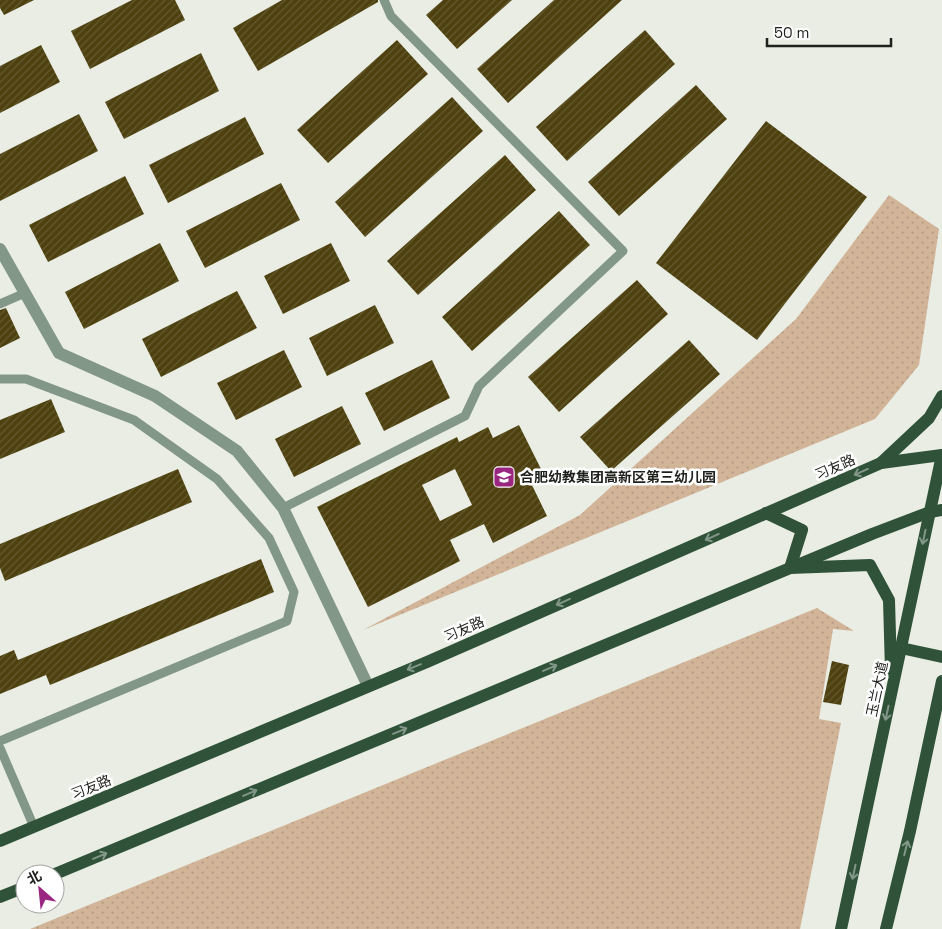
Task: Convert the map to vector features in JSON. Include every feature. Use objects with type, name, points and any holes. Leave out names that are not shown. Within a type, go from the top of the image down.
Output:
[{"type":"main road","points":[[881,463],[929,418],[942,396]]},
{"type":"main road","name":"习友路","points":[[0,841],[368,686],[881,463],[942,455]]},
{"type":"main road","name":"玉兰大道","points":[[842,929],[892,691],[936,511],[942,455]]},
{"type":"main road","points":[[65,870],[790,568],[936,511]]},
{"type":"main road","points":[[766,513],[802,530],[790,568]]},
{"type":"main road","points":[[790,568],[870,565],[889,600],[892,691]]},
{"type":"main road","points":[[902,648],[942,657]]},
{"type":"main road","points":[[886,929],[910,831],[942,681]]},
{"type":"main road","points":[[0,897],[15,891]]},
{"type":"street","points":[[0,249],[59,353],[155,396],[237,451],[284,508],[368,686]]},
{"type":"lane","points":[[284,508],[465,416],[479,386],[623,251],[391,16],[384,0]]},
{"type":"lane","points":[[0,304],[25,293]]},
{"type":"lane","points":[[0,379],[26,379],[134,420],[209,474],[269,538],[294,592],[287,621],[0,741]]},
{"type":"lane","points":[[0,748],[34,827]]},
{"type":"shaded area","points":[[889,195],[939,229],[919,365],[875,419],[363,630],[580,515],[796,319]]},
{"type":"shaded area","points":[[817,608],[854,631],[833,629],[819,719],[841,723],[800,929],[30,929]]},
{"type":"building","points":[[0,0],[34,0],[4,15],[0,8]]},
{"type":"building","points":[[132,0],[175,0],[185,20],[90,69],[71,31]]},
{"type":"building","points":[[282,0],[378,0],[378,2],[258,71],[233,28]]},
{"type":"building","points":[[443,0],[512,0],[457,49],[426,15]]},
{"type":"building","points":[[554,0],[622,0],[508,103],[477,69]]},
{"type":"building","points":[[645,30],[675,64],[567,161],[536,127]]},
{"type":"building","points":[[397,40],[428,74],[328,163],[297,130]]},
{"type":"building","points":[[41,45],[60,82],[0,113],[0,66]]},
{"type":"building","points":[[201,53],[219,91],[124,139],[105,102]]},
{"type":"building","points":[[696,85],[727,119],[619,216],[588,182]]},
{"type":"building","points":[[452,97],[483,131],[365,237],[335,202]]},
{"type":"building","points":[[79,114],[98,151],[0,201],[0,154]]},
{"type":"building","points":[[245,117],[264,154],[168,203],[149,165]]},
{"type":"building","points":[[766,121],[867,197],[757,340],[656,263]]},
{"type":"building","points":[[505,155],[536,190],[418,295],[387,261]]},
{"type":"building","points":[[125,176],[144,214],[48,262],[29,225]]},
{"type":"building","points":[[281,183],[300,220],[205,268],[186,231]]},
{"type":"building","points":[[559,211],[590,245],[472,351],[442,317]]},
{"type":"building","points":[[160,243],[179,281],[84,329],[65,292]]},
{"type":"building","points":[[331,243],[350,281],[283,314],[264,276]]},
{"type":"building","points":[[637,280],[668,314],[559,412],[528,377]]},
{"type":"building","points":[[237,291],[257,328],[161,377],[142,339]]},
{"type":"building","points":[[375,305],[394,343],[327,376],[309,338]]},
{"type":"building","points":[[6,308],[20,338],[0,348],[0,310]]},
{"type":"building","points":[[689,340],[720,374],[611,471],[580,437]]},
{"type":"building","points":[[284,350],[302,387],[236,420],[217,383]]},
{"type":"building","points":[[432,360],[450,398],[384,431],[365,393]]},
{"type":"building","points":[[51,399],[65,432],[0,459],[0,420]]},
{"type":"building","points":[[342,406],[361,444],[294,477],[275,439]]},
{"type":"building","points":[[519,425],[544,475],[530,481],[547,516],[493,543],[484,524],[450,540],[460,561],[368,607],[317,507],[457,437],[459,442],[488,427],[493,438]],"holes":[[[455,469],[472,505],[440,521],[422,485]]]},
{"type":"building","points":[[178,469],[192,502],[5,581],[0,568],[0,544]]},
{"type":"building","points":[[261,559],[274,592],[50,685],[46,675],[0,694],[0,656],[14,650],[18,660]]},
{"type":"building","points":[[832,661],[849,665],[841,705],[823,702]]},
{"type":"place","name":"合肥幼教集团高新区第三幼儿园","points":[[504,477]]}]
